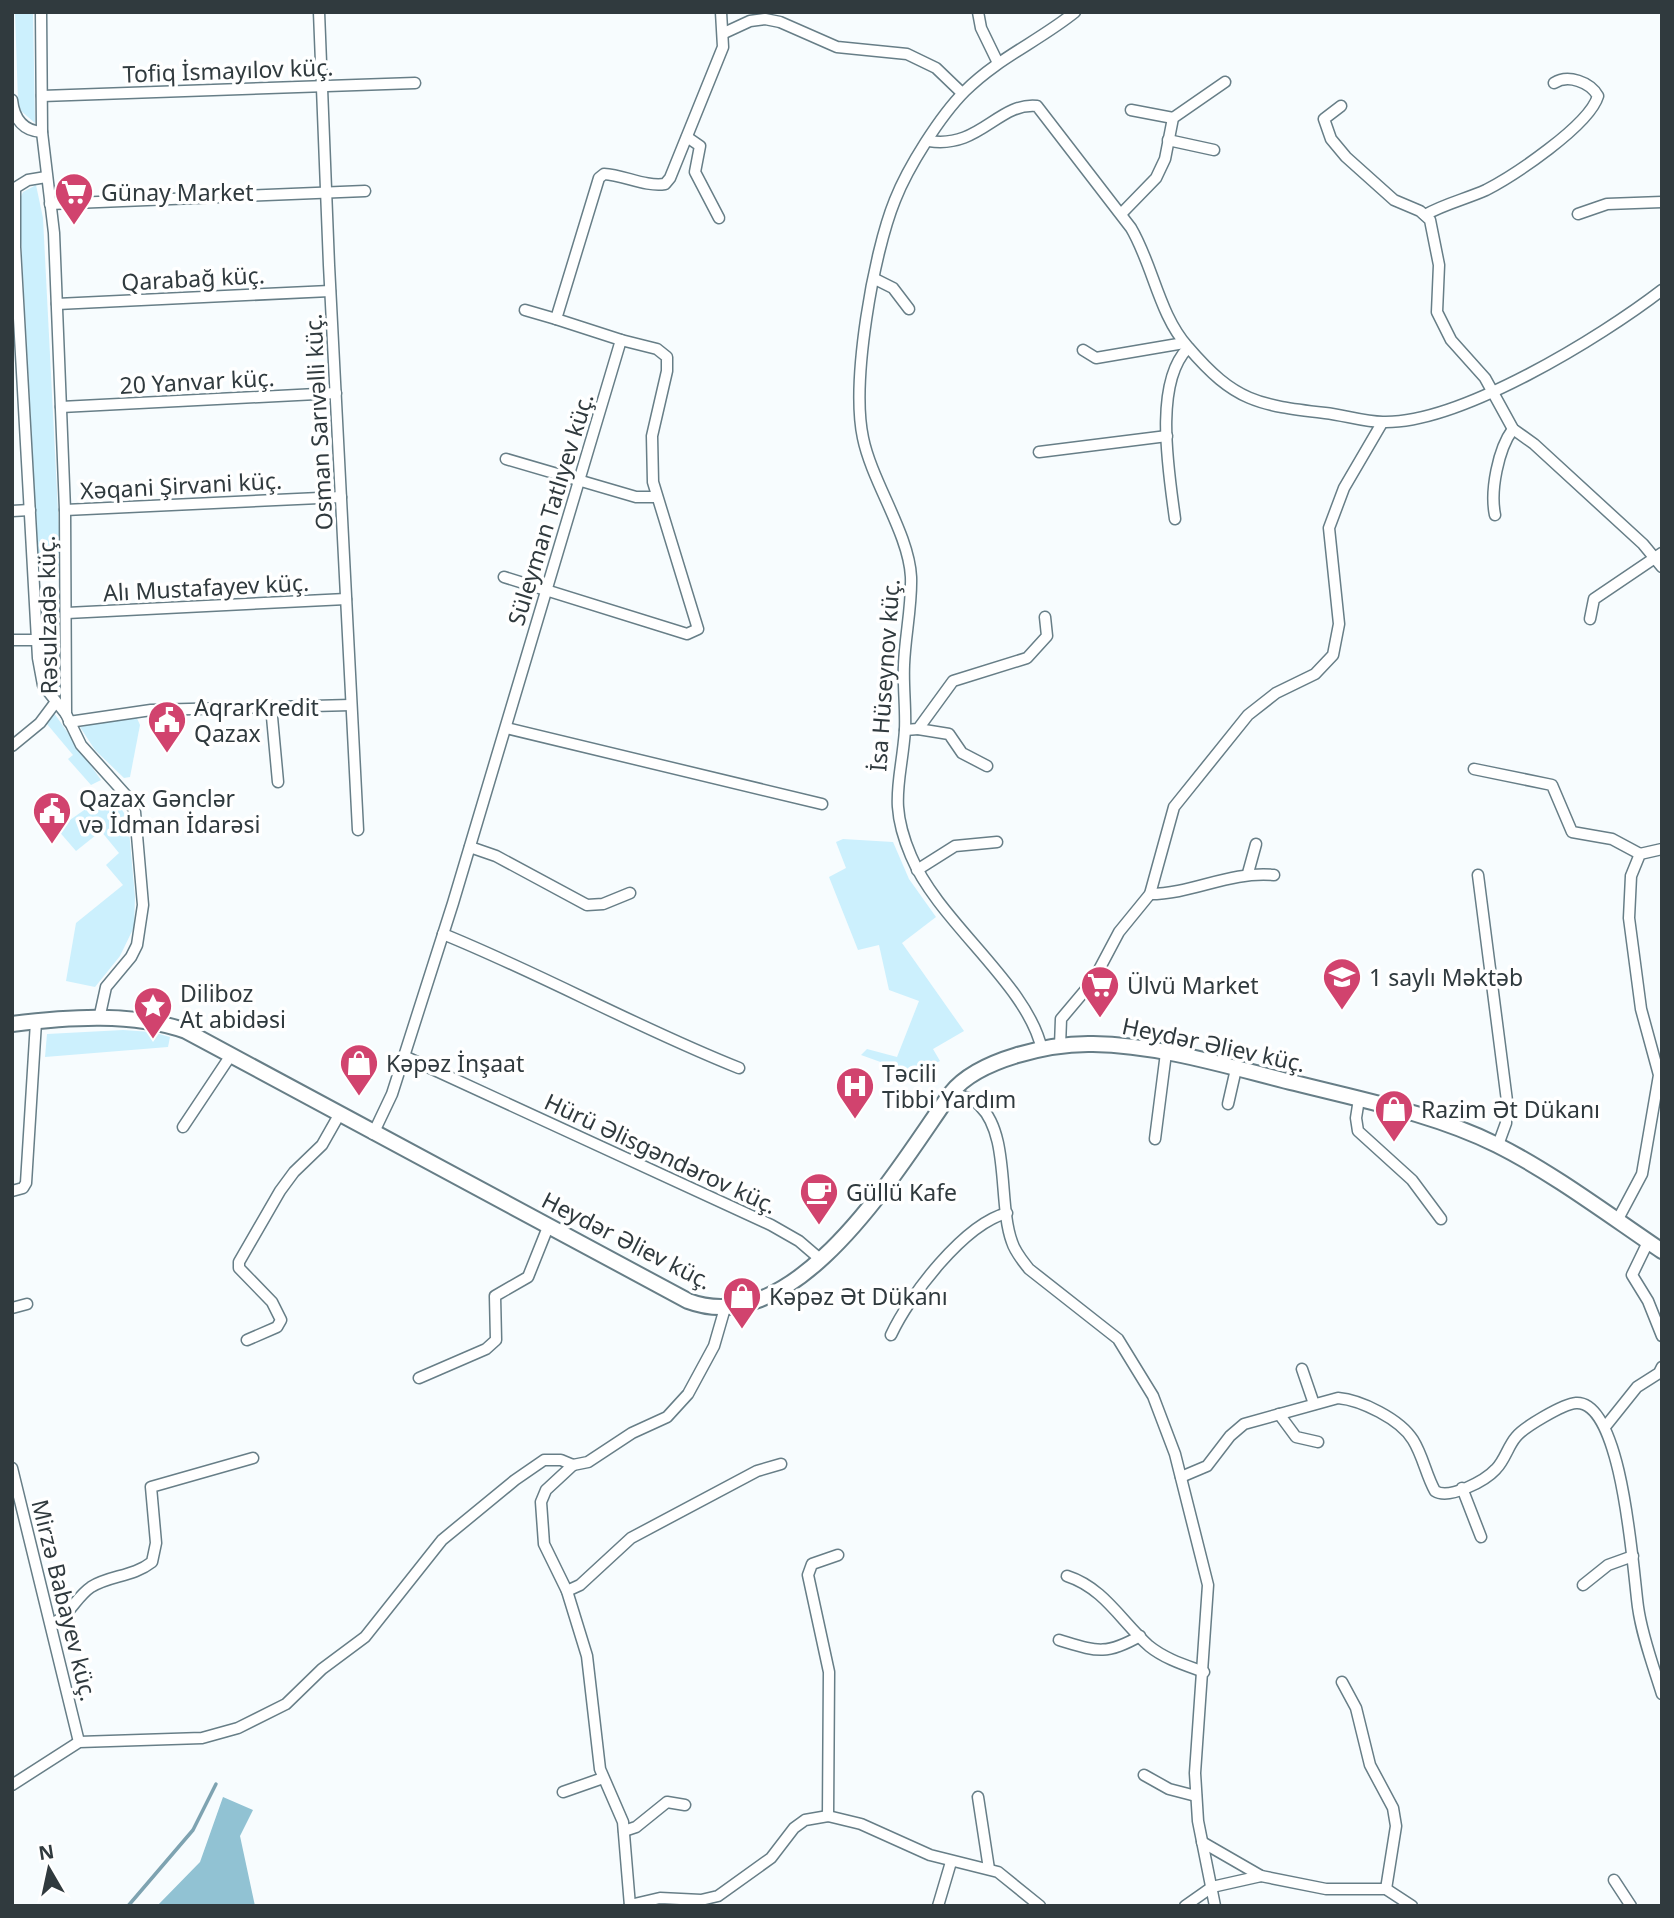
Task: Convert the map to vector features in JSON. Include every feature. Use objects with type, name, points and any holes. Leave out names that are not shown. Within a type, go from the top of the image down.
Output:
[{"type":"main road","name":"Heydər Əliev küç.","points":[[12,1024],[99,1019],[165,1024],[231,1055],[373,1134],[688,1301],[724,1308],[750,1304],[768,1297],[820,1259],[875,1199],[951,1093],[975,1072],[1060,1046],[1094,1044],[1166,1053],[1359,1099],[1465,1131],[1498,1145],[1662,1251]]},
{"type":"street","points":[[12,102],[18,121],[33,131],[42,132],[41,12]]},
{"type":"street","name":"Osman Sarıvəlli küç.","points":[[320,12],[330,291],[358,830]]},
{"type":"street","points":[[556,319],[599,178],[604,174],[612,174],[657,186],[665,184],[723,47],[721,12]]},
{"type":"street","points":[[978,12],[981,28],[998,63]]},
{"type":"street","name":"İsa Hüseynov küç.","points":[[1042,1050],[1032,1019],[947,913],[918,870],[897,817],[895,802],[905,730],[904,662],[911,567],[867,455],[860,418],[864,344],[875,279],[895,199],[929,141],[962,93],[998,63],[1074,12]]},
{"type":"street","points":[[724,33],[750,21],[765,19],[780,22],[837,47],[907,54],[936,68],[962,93]]},
{"type":"street","points":[[1425,215],[1503,180],[1575,127],[1596,103],[1598,96],[1591,87],[1568,78],[1554,83]]},
{"type":"street","points":[[1130,110],[1172,118],[1225,82]]},
{"type":"street","name":"Tofiq İsmayılov küç.","points":[[42,96],[415,83]]},
{"type":"street","points":[[929,141],[944,144],[973,136],[1016,108],[1038,106],[1121,214],[1144,250],[1171,321],[1186,345],[1240,395],[1258,404],[1382,423],[1414,419],[1493,391],[1592,340],[1662,290]]},
{"type":"street","points":[[1341,106],[1324,119],[1331,139],[1380,190],[1430,220],[1438,257],[1437,312],[1451,340],[1479,370],[1513,429],[1534,444],[1658,555],[1662,567]]},
{"type":"street","points":[[1121,214],[1156,178],[1165,159],[1172,118]]},
{"type":"street","name":"Rəsulzadə küç.","points":[[42,132],[57,304],[65,510],[68,718],[82,745],[125,794],[137,822],[142,925],[131,957],[106,987],[99,1019]]},
{"type":"street","points":[[687,137],[700,146],[695,172],[719,218]]},
{"type":"street","points":[[1168,140],[1214,150]]},
{"type":"street","points":[[46,177],[18,184],[13,194],[18,410],[30,510],[37,640],[43,685],[68,718],[151,710],[351,705]]},
{"type":"street","points":[[50,204],[365,191]]},
{"type":"street","points":[[1578,214],[1607,204],[1662,202]]},
{"type":"street","points":[[875,279],[893,288],[909,309]]},
{"type":"street","name":"Qarabağ küç.","points":[[57,304],[330,291]]},
{"type":"street","points":[[504,577],[688,634],[694,633],[698,624],[656,497],[652,436],[667,357],[657,349],[525,310]]},
{"type":"street","name":"Süleyman Tatlıyev küç.","points":[[373,1134],[392,1094],[443,934],[621,340]]},
{"type":"street","points":[[1083,349],[1096,358],[1186,345]]},
{"type":"street","points":[[1175,519],[1167,436],[1172,374],[1186,345]]},
{"type":"street","name":"20 Yanvar küç.","points":[[61,407],[336,393]]},
{"type":"street","points":[[1060,1046],[1061,1019],[1093,981],[1119,932],[1150,894],[1174,807],[1248,715],[1276,693],[1315,674],[1332,655],[1339,638],[1339,624],[1329,528],[1344,488],[1382,423]]},
{"type":"street","points":[[1495,515],[1493,496],[1505,445],[1513,429]]},
{"type":"street","points":[[1039,452],[1167,436]]},
{"type":"street","points":[[506,459],[636,497],[656,497]]},
{"type":"street","name":"Xəqani Şirvani küç.","points":[[65,510],[341,497]]},
{"type":"street","points":[[12,511],[30,510]]},
{"type":"street","points":[[1590,619],[1594,598],[1658,555]]},
{"type":"street","name":"Alı Mustafayev küç.","points":[[67,613],[346,599]]},
{"type":"street","points":[[918,729],[953,681],[1010,666],[1034,652],[1047,636],[1045,617]]},
{"type":"street","points":[[12,640],[37,640]]},
{"type":"street","points":[[12,746],[40,723],[55,703]]},
{"type":"street","points":[[271,706],[278,782]]},
{"type":"street","points":[[506,727],[822,804]]},
{"type":"street","points":[[905,730],[918,729],[949,734],[962,752],[987,766]]},
{"type":"street","points":[[1474,769],[1552,785],[1572,832],[1612,839],[1640,854],[1662,849]]},
{"type":"street","points":[[918,870],[955,846],[997,842]]},
{"type":"street","points":[[1248,873],[1256,844]]},
{"type":"street","points":[[470,847],[496,856],[587,905],[603,904],[630,893]]},
{"type":"street","points":[[1617,1221],[1642,1174],[1660,1075],[1641,1009],[1629,918],[1630,876],[1640,854]]},
{"type":"street","points":[[1150,894],[1248,873],[1274,875]]},
{"type":"street","points":[[1478,875],[1507,1101],[1506,1123],[1498,1145]]},
{"type":"street","points":[[443,934],[502,959],[657,1034],[739,1068]]},
{"type":"street","points":[[12,1191],[23,1188],[26,1183],[36,1022]]},
{"type":"street","points":[[1155,1139],[1166,1053]]},
{"type":"street","points":[[183,1127],[231,1055]]},
{"type":"street","name":"Hürü Əlisgəndərov küç.","points":[[404,1056],[771,1225],[799,1241],[820,1259]]},
{"type":"street","points":[[1228,1104],[1236,1069]]},
{"type":"street","points":[[951,1093],[969,1098],[987,1114],[999,1152],[1012,1242],[1029,1269],[1118,1339],[1153,1396],[1181,1477],[1208,1584],[1195,1773],[1202,1842],[1215,1906]]},
{"type":"street","points":[[1359,1099],[1356,1118],[1358,1131],[1412,1180],[1441,1219]]},
{"type":"street","points":[[247,1340],[277,1327],[281,1320],[272,1302],[239,1268],[239,1262],[279,1191],[322,1145],[339,1115]]},
{"type":"street","points":[[891,1335],[911,1300],[954,1250],[991,1219],[1007,1213]]},
{"type":"street","points":[[419,1378],[486,1349],[496,1340],[495,1296],[528,1276],[548,1227]]},
{"type":"street","points":[[1648,1242],[1632,1275],[1662,1336]]},
{"type":"street","points":[[12,1308],[27,1304]]},
{"type":"street","points":[[724,1308],[714,1346],[677,1408],[667,1417],[632,1433],[588,1462],[573,1465],[553,1481],[541,1502],[544,1544],[567,1591],[587,1656],[596,1750],[603,1778],[619,1810],[624,1831],[630,1905],[660,1898],[701,1900],[718,1896],[771,1858],[794,1828],[805,1820],[828,1816],[861,1824],[951,1862],[989,1869],[1020,1887],[1040,1906]]},
{"type":"street","points":[[1605,1427],[1637,1387],[1659,1373],[1662,1367]]},
{"type":"street","points":[[1302,1369],[1314,1404]]},
{"type":"street","points":[[1181,1477],[1207,1466],[1230,1436],[1244,1424],[1338,1398],[1350,1399],[1398,1424],[1413,1441],[1435,1491],[1442,1495],[1450,1494],[1493,1472],[1517,1436],[1525,1429],[1571,1403],[1584,1403],[1593,1409],[1605,1427],[1626,1503],[1642,1629],[1662,1694]]},
{"type":"street","points":[[1279,1414],[1296,1437],[1318,1442]]},
{"type":"street","points":[[51,1624],[63,1619],[92,1587],[131,1575],[152,1562],[156,1543],[151,1487],[253,1458]]},
{"type":"street","points":[[12,1785],[79,1742],[202,1738],[238,1728],[273,1712],[365,1637],[426,1558],[464,1521],[544,1460],[561,1460],[573,1465]]},
{"type":"street","points":[[567,1591],[580,1585],[631,1538],[757,1471],[781,1464]]},
{"type":"street","name":"Mirzə Babayev küç.","points":[[12,1468],[79,1742]]},
{"type":"street","points":[[1462,1488],[1481,1537]]},
{"type":"street","points":[[828,1816],[829,1672],[808,1575],[812,1564],[838,1555]]},
{"type":"street","points":[[1583,1585],[1608,1565],[1633,1556]]},
{"type":"street","points":[[1067,1576],[1085,1582],[1098,1592],[1161,1655],[1204,1672]]},
{"type":"street","points":[[1059,1640],[1097,1652],[1107,1652],[1140,1636]]},
{"type":"street","points":[[1342,1682],[1356,1708],[1370,1765],[1393,1808],[1396,1826],[1386,1889]]},
{"type":"street","points":[[1144,1775],[1169,1789],[1196,1796]]},
{"type":"street","points":[[563,1792],[603,1778]]},
{"type":"street","points":[[978,1797],[989,1869]]},
{"type":"street","points":[[624,1831],[636,1827],[667,1802],[685,1805]]},
{"type":"street","points":[[1202,1842],[1261,1876],[1326,1889],[1386,1889],[1412,1906]]},
{"type":"street","points":[[937,1906],[951,1862]]},
{"type":"street","points":[[1185,1906],[1212,1887],[1261,1876]]},
{"type":"street","points":[[1614,1880],[1632,1906]]},
{"type":"shaded area","points":[[15,12],[33,12],[35,123],[21,111],[18,102]]},
{"type":"shaded area","points":[[36,185],[43,218],[61,570],[39,571],[19,201],[23,192]]},
{"type":"shaded area","points":[[62,599],[61,693],[54,693],[45,642],[43,600]]},
{"type":"shaded area","points":[[54,713],[101,780],[91,785],[68,759],[73,755],[47,724]]},
{"type":"shaded area","points":[[136,716],[140,725],[130,777],[124,778],[95,750],[80,727]]},
{"type":"shaded area","points":[[110,792],[128,819],[135,897],[134,927],[120,956],[95,987],[66,981],[76,923],[123,885],[106,865],[119,853],[101,831],[76,851],[57,829]]},
{"type":"shaded area","points":[[843,839],[893,842],[909,879],[936,917],[902,943],[964,1031],[933,1049],[940,1061],[914,1074],[861,1055],[867,1049],[897,1057],[919,1001],[889,990],[879,945],[858,950],[829,877],[846,868],[836,842]]},
{"type":"shaded area","points":[[123,1030],[152,1032],[170,1037],[168,1047],[45,1057],[47,1034]]},
{"type":"shaded area","points":[[223,1797],[253,1810],[240,1836],[255,1906],[157,1906],[200,1862]]},
{"type":"waterway","points":[[128,1906],[193,1830],[216,1784]]},
{"type":"place","name":"Günay Market","points":[[74,226]]},
{"type":"place","name":"AqrarKredit Qazax","points":[[167,754]]},
{"type":"place","name":"Qazax Gənclər və İdman İdarəsi","points":[[52,845]]},
{"type":"place","name":"1 saylı Məktəb","points":[[1342,1011]]},
{"type":"place","name":"Ülvü Market","points":[[1100,1019]]},
{"type":"place","name":"Diliboz At abidəsi","points":[[153,1040]]},
{"type":"place","name":"Kəpəz İnşaat","points":[[359,1097]]},
{"type":"place","name":"Təcili Tibbi Yardım","points":[[855,1120]]},
{"type":"place","name":"Razim Ət Dükanı","points":[[1394,1143]]},
{"type":"place","name":"Güllü Kafe","points":[[819,1226]]},
{"type":"place","name":"Kəpəz Ət Dükanı","points":[[742,1330]]}]
